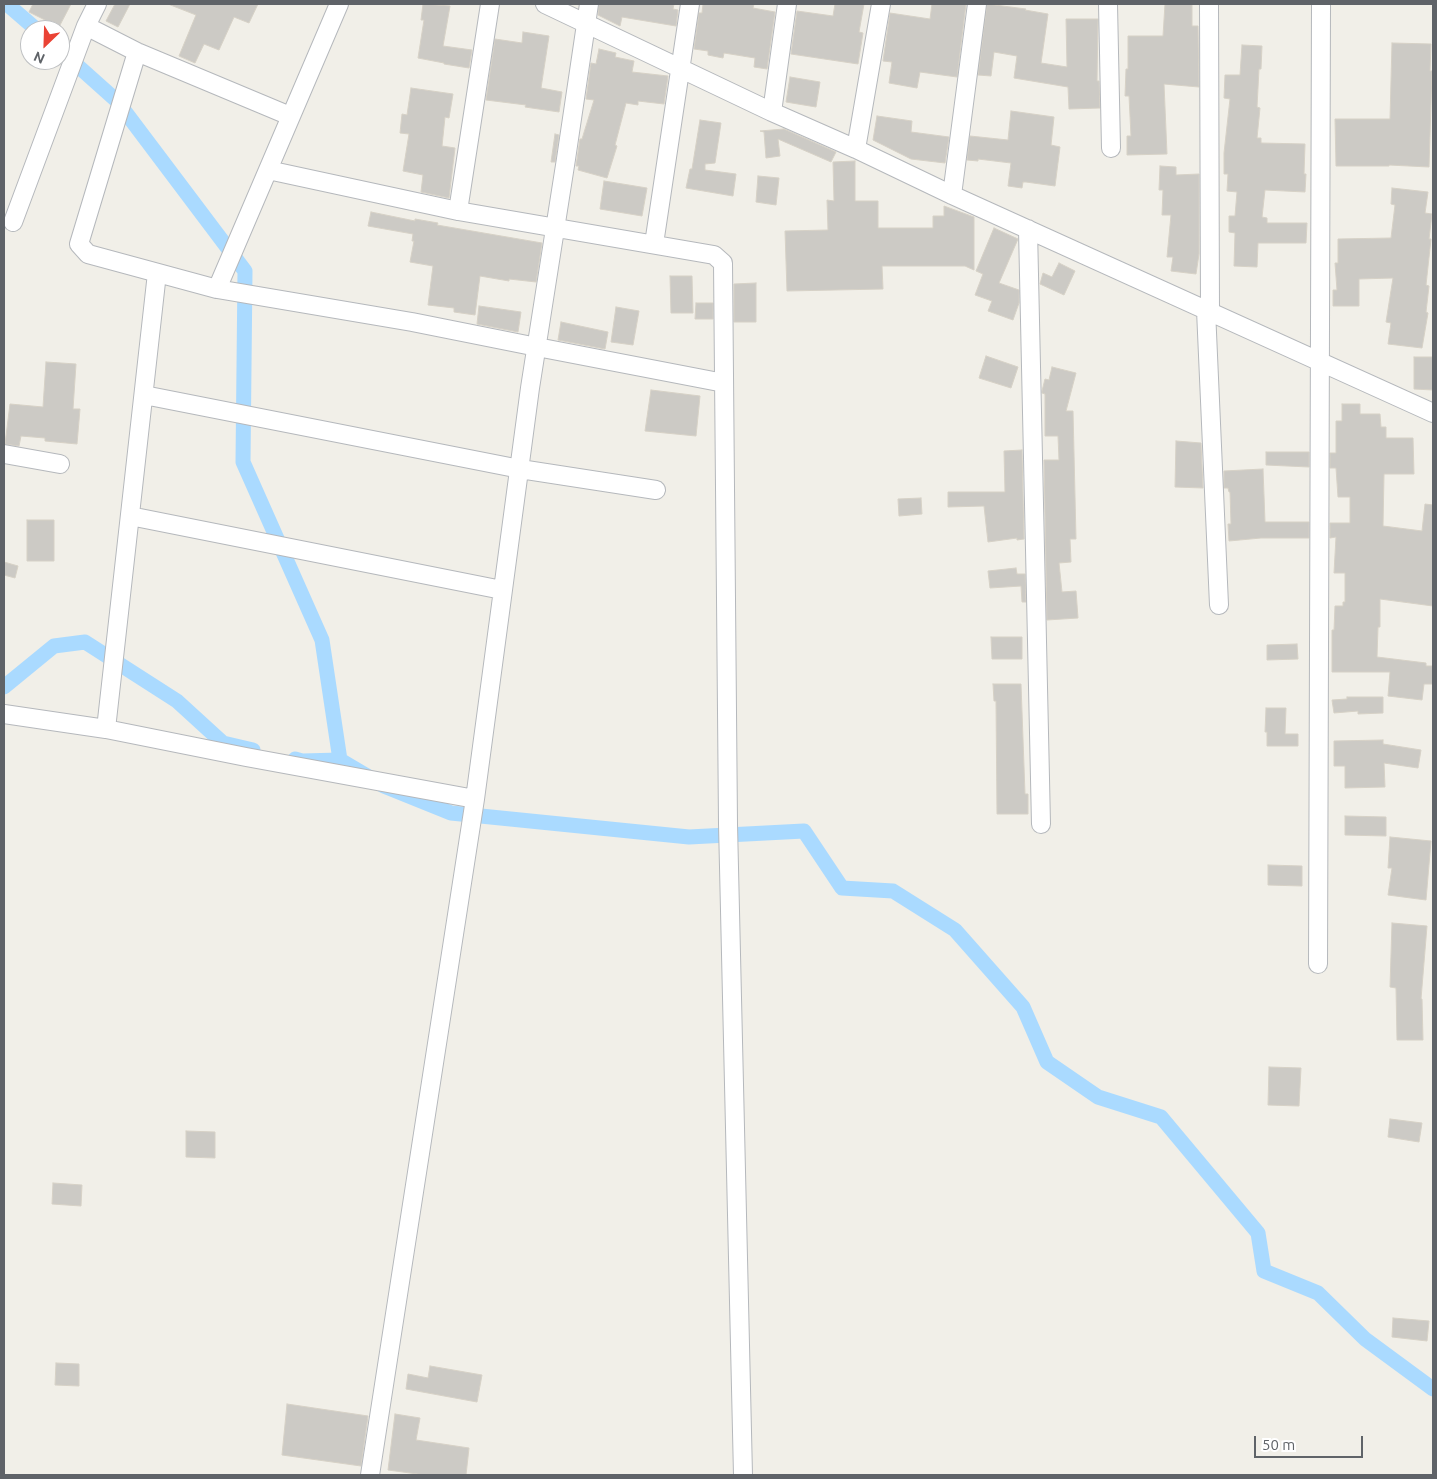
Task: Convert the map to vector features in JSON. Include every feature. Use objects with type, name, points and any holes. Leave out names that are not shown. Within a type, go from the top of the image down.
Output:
[{"type":"street","points":[[13,222],[86,26],[97,4]]},
{"type":"street","points":[[217,289],[339,4]]},
{"type":"street","points":[[458,211],[490,4]]},
{"type":"street","points":[[545,4],[772,112],[1433,413]]},
{"type":"street","points":[[370,1475],[475,799],[502,590],[584,23],[589,4]]},
{"type":"street","points":[[654,244],[690,4]]},
{"type":"street","points":[[772,112],[787,4]]},
{"type":"street","points":[[856,149],[880,4]]},
{"type":"street","points":[[952,194],[977,4]]},
{"type":"street","points":[[1108,4],[1111,148]]},
{"type":"street","points":[[1209,4],[1208,311],[1219,605]]},
{"type":"street","points":[[1318,964],[1321,4]]},
{"type":"street","points":[[86,26],[137,52],[290,116]]},
{"type":"street","points":[[137,52],[79,244],[88,254],[217,289],[412,322],[537,348],[724,383]]},
{"type":"street","points":[[268,170],[458,211],[714,255],[724,263],[728,824],[743,1475]]},
{"type":"street","points":[[1028,229],[1041,824]]},
{"type":"street","points":[[106,729],[158,273]]},
{"type":"street","points":[[144,395],[520,469],[656,490]]},
{"type":"street","points":[[4,454],[60,464]]},
{"type":"street","points":[[130,516],[502,590]]},
{"type":"street","points":[[4,714],[106,729],[475,799]]},
{"type":"building","points":[[33,4],[71,4],[63,20],[45,20],[29,12]]},
{"type":"building","points":[[115,4],[130,4],[118,27],[106,21]]},
{"type":"building","points":[[168,4],[258,4],[249,23],[234,17],[219,50],[204,44],[195,63],[179,56],[196,15]]},
{"type":"building","points":[[423,4],[450,6],[443,46],[472,50],[469,68],[418,58],[424,20],[421,20]]},
{"type":"building","points":[[599,4],[674,4],[673,9],[678,10],[676,26],[622,17],[620,26],[598,15]]},
{"type":"building","points":[[703,4],[754,4],[753,8],[775,12],[767,69],[754,67],[755,58],[724,53],[723,58],[708,55],[708,51],[694,49],[699,13],[702,13]]},
{"type":"building","points":[[835,4],[864,4],[859,32],[863,33],[858,64],[791,54],[797,11],[833,16]]},
{"type":"building","points":[[932,4],[966,4],[957,77],[920,72],[917,88],[889,83],[892,62],[883,61],[890,13],[930,19]]},
{"type":"building","points":[[987,4],[1048,14],[1041,63],[1067,67],[1066,19],[1098,19],[1097,81],[1099,81],[1100,108],[1069,109],[1068,87],[1014,78],[1017,56],[994,52],[991,76],[978,75]]},
{"type":"building","points":[[1165,4],[1192,4],[1192,26],[1198,26],[1199,87],[1164,84],[1167,154],[1127,155],[1127,136],[1131,136],[1129,96],[1125,96],[1126,69],[1128,69],[1128,36],[1163,36]]},
{"type":"building","points":[[523,32],[549,36],[541,88],[562,92],[559,112],[525,107],[526,105],[486,100],[495,39],[522,43]]},
{"type":"building","points":[[1392,43],[1431,44],[1429,167],[1389,165],[1336,166],[1335,119],[1390,119]]},
{"type":"building","points":[[1242,45],[1262,46],[1261,69],[1259,69],[1257,107],[1260,108],[1257,138],[1261,138],[1261,143],[1305,144],[1305,192],[1265,190],[1262,217],[1267,218],[1267,223],[1307,223],[1306,243],[1258,243],[1257,267],[1234,266],[1235,233],[1229,232],[1229,216],[1235,216],[1237,192],[1227,191],[1228,174],[1224,174],[1224,153],[1230,99],[1224,98],[1225,75],[1240,75]]},
{"type":"building","points":[[599,49],[616,53],[615,57],[634,61],[632,72],[668,76],[664,104],[638,101],[638,105],[626,103],[615,145],[617,146],[607,178],[578,170],[579,166],[576,166],[580,139],[582,139],[594,100],[586,99],[591,63],[596,64]]},
{"type":"building","points":[[790,77],[820,82],[816,107],[786,102]]},
{"type":"building","points":[[411,88],[453,94],[449,118],[445,117],[442,146],[455,148],[449,198],[421,192],[423,175],[403,171],[409,134],[400,133],[402,114],[407,115]]},
{"type":"building","points":[[1011,111],[1054,117],[1051,145],[1060,147],[1055,186],[1023,182],[1022,188],[1008,186],[1011,163],[978,159],[978,161],[967,160],[970,136],[1008,140]]},
{"type":"building","points":[[877,116],[912,121],[911,132],[949,137],[945,163],[911,159],[873,140]]},
{"type":"building","points":[[700,120],[721,123],[715,163],[705,164],[705,170],[736,174],[733,196],[686,188],[690,169],[692,169]]},
{"type":"building","points":[[784,129],[836,152],[831,162],[778,139],[780,156],[766,158],[764,132],[760,131]]},
{"type":"building","points":[[555,134],[559,135],[555,162],[551,162]]},
{"type":"building","points":[[855,161],[855,201],[878,201],[878,228],[933,228],[933,216],[944,216],[944,206],[974,217],[974,270],[965,266],[882,266],[883,289],[787,291],[785,231],[828,230],[827,200],[834,201],[833,162]]},
{"type":"building","points":[[1160,166],[1176,167],[1176,175],[1199,174],[1199,254],[1196,274],[1171,271],[1173,257],[1167,257],[1171,215],[1162,215],[1163,190],[1159,190]]},
{"type":"building","points":[[758,176],[779,178],[776,205],[756,202]]},
{"type":"building","points":[[604,181],[647,188],[642,216],[600,209]]},
{"type":"building","points":[[1392,188],[1428,192],[1425,213],[1432,214],[1426,285],[1429,286],[1426,312],[1428,313],[1422,348],[1388,344],[1391,323],[1386,322],[1393,278],[1359,279],[1359,306],[1333,306],[1333,290],[1337,290],[1335,263],[1338,263],[1338,239],[1391,238],[1395,205],[1391,204]]},
{"type":"building","points":[[371,212],[542,243],[536,282],[509,279],[509,281],[480,276],[475,315],[454,312],[454,308],[428,305],[433,266],[410,262],[414,241],[412,241],[413,234],[368,226]]},
{"type":"building","points":[[994,228],[1018,239],[999,283],[1019,290],[1019,303],[1013,320],[988,311],[992,301],[975,295],[983,274],[976,271]]},
{"type":"building","points":[[1059,263],[1075,271],[1064,295],[1040,284],[1043,273],[1052,277]]},
{"type":"building","points":[[670,276],[692,276],[693,313],[671,313]]},
{"type":"building","points":[[756,283],[756,322],[734,322],[734,284]]},
{"type":"building","points":[[696,303],[713,303],[713,319],[695,319]]},
{"type":"building","points":[[479,306],[521,312],[518,332],[477,324]]},
{"type":"building","points":[[616,307],[639,311],[633,345],[611,342]]},
{"type":"building","points":[[561,322],[608,332],[605,349],[558,340]]},
{"type":"building","points":[[986,356],[1018,367],[1011,388],[979,378]]},
{"type":"building","points":[[1414,357],[1433,357],[1433,390],[1414,389]]},
{"type":"building","points":[[46,362],[76,364],[73,409],[80,409],[77,444],[45,441],[45,438],[21,436],[19,446],[5,444],[10,404],[43,407]]},
{"type":"building","points":[[1052,367],[1076,373],[1066,411],[1073,411],[1076,539],[1070,539],[1071,562],[1059,563],[1062,592],[1076,591],[1078,618],[1047,620],[1044,460],[1059,460],[1058,436],[1045,436],[1045,394],[1042,391],[1045,379],[1049,380]]},
{"type":"building","points":[[651,390],[700,396],[696,436],[645,431]]},
{"type":"building","points":[[1342,404],[1360,404],[1360,414],[1380,414],[1381,427],[1386,427],[1386,438],[1413,438],[1414,474],[1384,474],[1383,526],[1422,531],[1425,504],[1433,505],[1433,606],[1380,599],[1380,627],[1378,627],[1377,657],[1426,663],[1426,666],[1433,666],[1433,684],[1424,684],[1422,700],[1388,696],[1390,672],[1332,672],[1332,630],[1334,630],[1335,606],[1343,606],[1343,602],[1345,602],[1345,573],[1334,573],[1336,537],[1330,538],[1330,523],[1350,523],[1350,497],[1338,497],[1336,468],[1330,468],[1330,453],[1336,453],[1336,421],[1342,421]]},
{"type":"building","points":[[1176,441],[1201,443],[1203,488],[1175,487]]},
{"type":"building","points":[[1022,450],[1024,539],[1017,540],[1017,538],[988,542],[984,506],[948,507],[948,492],[1005,492],[1004,451]]},
{"type":"building","points":[[1266,452],[1309,452],[1309,467],[1266,465]]},
{"type":"building","points":[[1263,469],[1265,522],[1309,522],[1309,538],[1261,538],[1229,541],[1228,524],[1231,524],[1230,492],[1228,488],[1224,488],[1224,471]]},
{"type":"building","points":[[921,498],[922,514],[899,516],[898,499]]},
{"type":"building","points":[[27,520],[54,520],[54,561],[27,561]]},
{"type":"building","points":[[4,562],[18,566],[15,578],[4,575]]},
{"type":"building","points":[[1016,568],[1017,574],[1025,574],[1026,602],[1022,602],[1021,586],[990,588],[988,571]]},
{"type":"building","points":[[991,637],[1022,637],[1022,659],[992,659]]},
{"type":"building","points":[[1297,644],[1298,659],[1267,660],[1267,645]]},
{"type":"building","points":[[993,684],[1021,684],[1025,794],[1028,794],[1028,814],[997,814],[996,701],[994,701]]},
{"type":"building","points":[[1347,697],[1383,697],[1383,713],[1358,714],[1358,711],[1334,713],[1332,700],[1347,699]]},
{"type":"building","points":[[1266,708],[1286,708],[1285,734],[1298,734],[1298,746],[1267,746],[1267,732],[1265,732]]},
{"type":"building","points":[[1383,740],[1383,744],[1421,750],[1418,768],[1384,763],[1385,787],[1345,788],[1345,766],[1334,766],[1334,741]]},
{"type":"building","points":[[1345,816],[1386,817],[1386,836],[1345,835]]},
{"type":"building","points":[[1390,837],[1431,841],[1426,900],[1388,895],[1392,868],[1388,868]]},
{"type":"building","points":[[1268,865],[1302,866],[1302,886],[1268,885]]},
{"type":"building","points":[[1392,923],[1427,926],[1421,999],[1423,1040],[1397,1040],[1396,988],[1390,987]]},
{"type":"building","points":[[1269,1067],[1301,1068],[1299,1106],[1268,1105]]},
{"type":"building","points":[[1390,1119],[1422,1123],[1419,1142],[1388,1137]]},
{"type":"building","points":[[186,1131],[215,1132],[215,1158],[186,1157]]},
{"type":"building","points":[[53,1183],[82,1185],[81,1206],[52,1204]]},
{"type":"building","points":[[1393,1318],[1429,1321],[1427,1341],[1392,1337]]},
{"type":"building","points":[[56,1363],[79,1364],[79,1386],[55,1385]]},
{"type":"building","points":[[430,1366],[482,1375],[477,1402],[406,1389],[408,1374],[428,1378]]},
{"type":"building","points":[[287,1404],[368,1416],[361,1466],[282,1455]]},
{"type":"building","points":[[395,1414],[420,1418],[416,1440],[469,1448],[466,1475],[425,1475],[388,1470]]},
{"type":"waterway","points":[[7,4],[25,20]]},
{"type":"waterway","points":[[70,59],[117,101],[245,271],[243,462],[322,640],[340,760]]},
{"type":"waterway","points":[[4,687],[54,646],[85,642],[177,701],[223,743],[253,750]]},
{"type":"waterway","points":[[295,759],[302,761],[340,760],[384,786],[451,813],[689,837],[804,831],[842,888],[893,891],[955,930],[1023,1007],[1047,1062],[1098,1097],[1161,1117],[1258,1233],[1264,1271],[1318,1293],[1365,1339],[1433,1389]]}]
